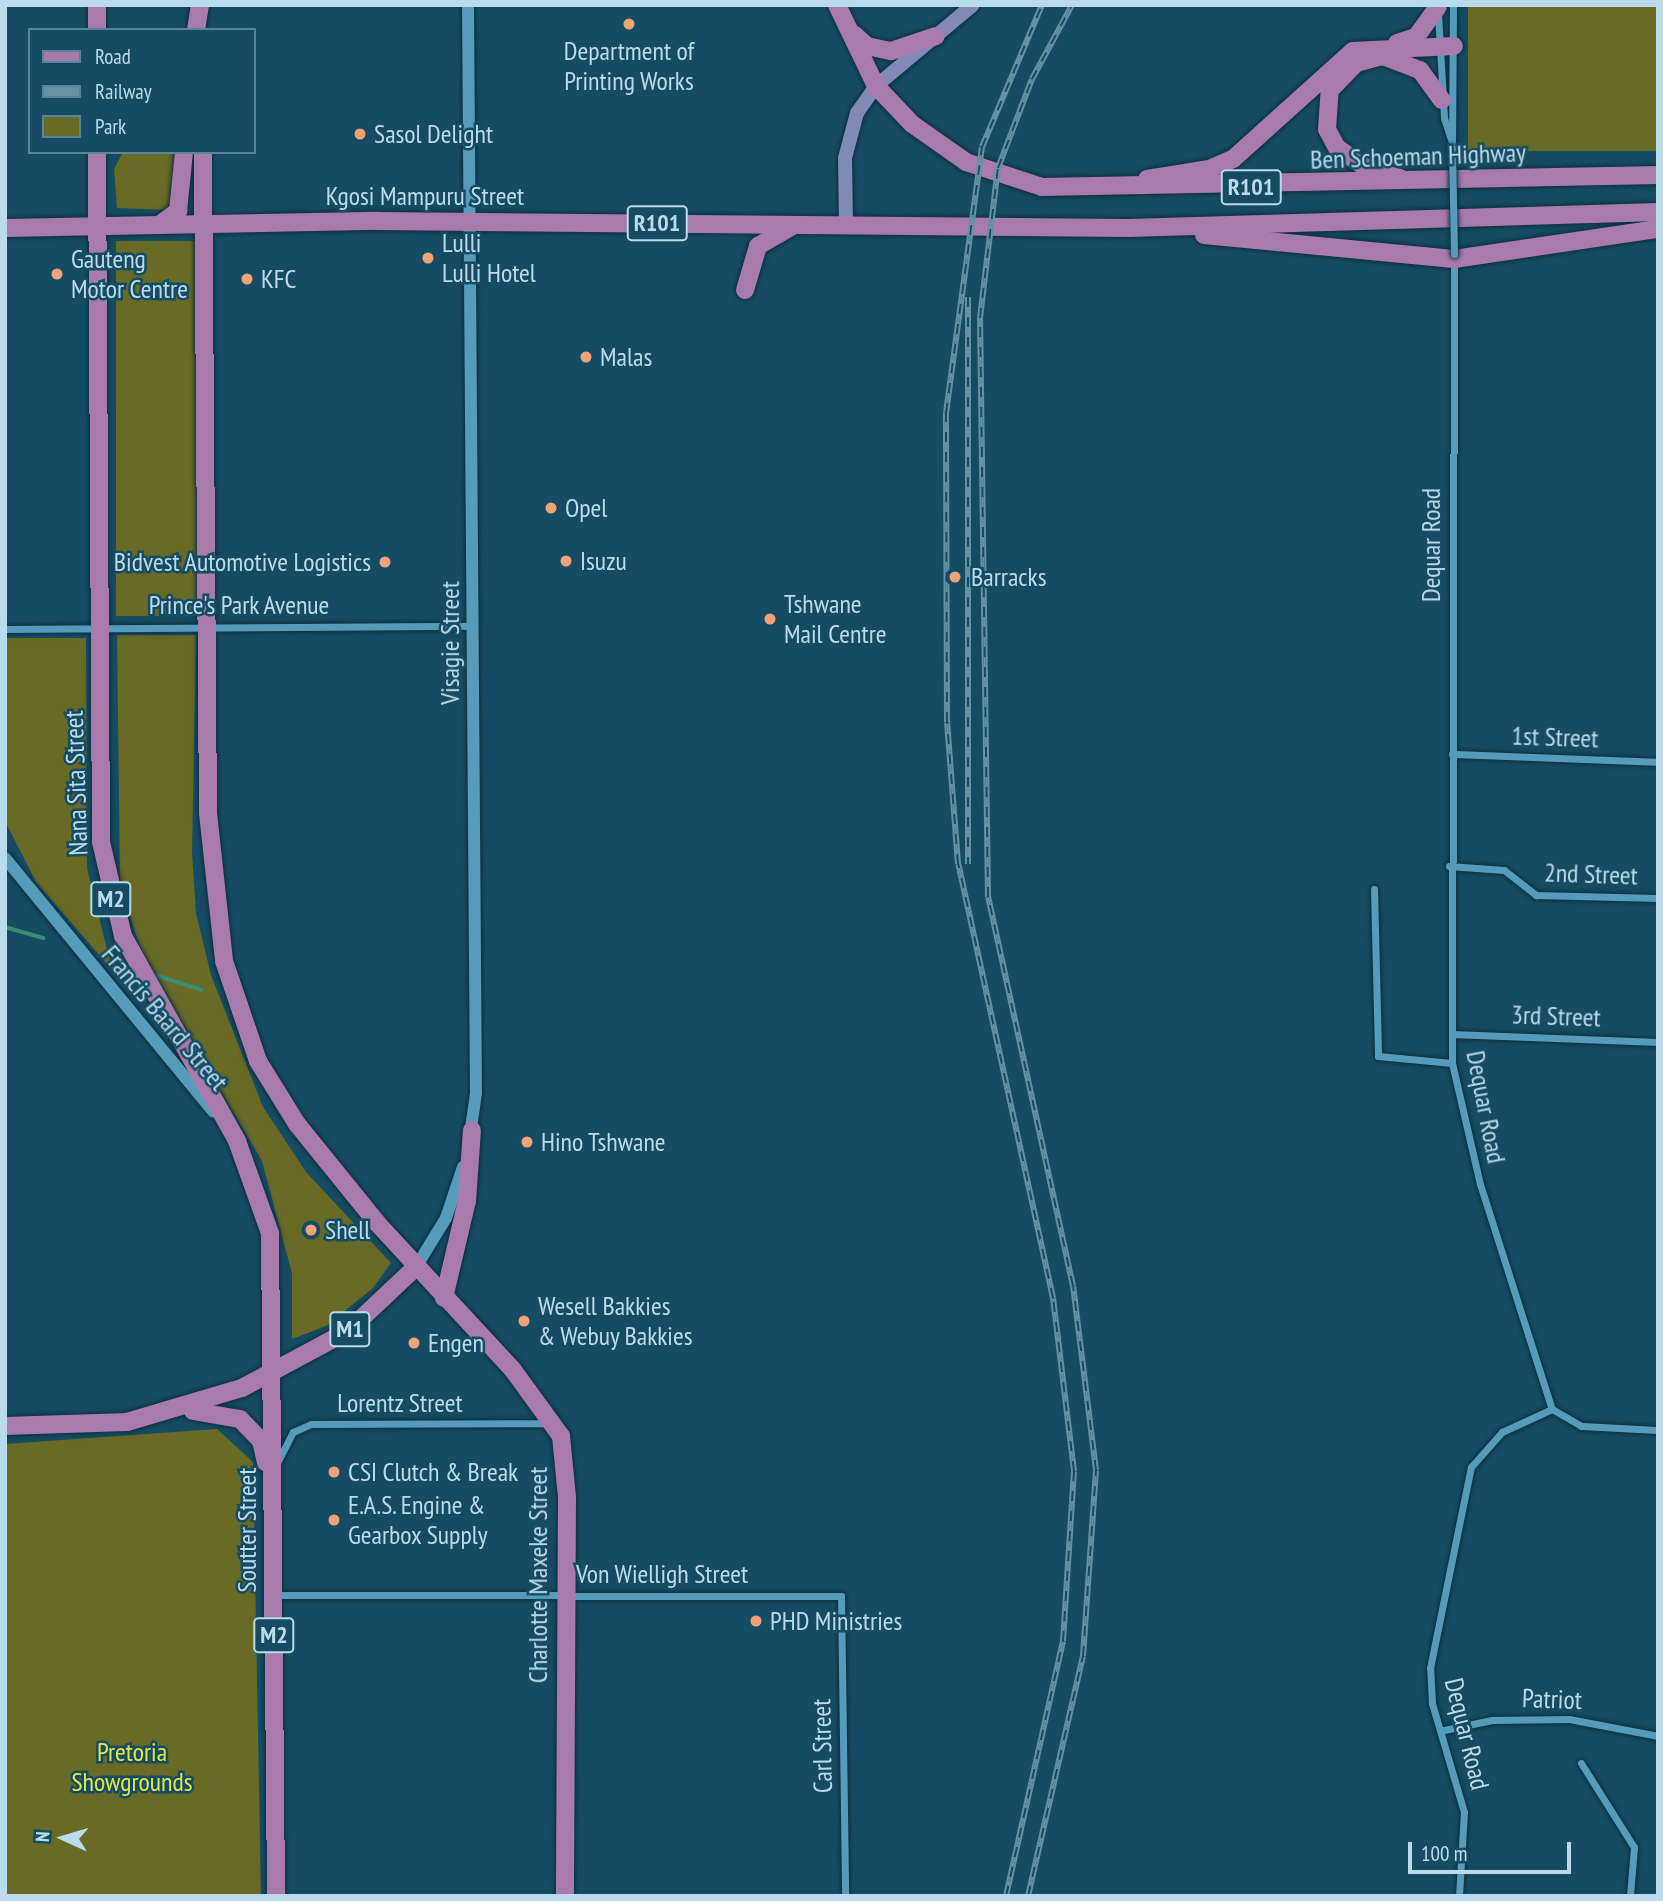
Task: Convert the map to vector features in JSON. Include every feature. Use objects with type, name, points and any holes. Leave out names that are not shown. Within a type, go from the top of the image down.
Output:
[{"type":"main road","points":[[97,5],[97,28]]},
{"type":"main road","points":[[196,28],[201,5]]},
{"type":"main road","points":[[201,5],[202,28]]},
{"type":"main road","name":"R101","points":[[837,5],[876,86]]},
{"type":"main road","points":[[846,223],[849,135],[876,86],[973,5]]},
{"type":"main road","points":[[1042,187],[1209,169],[1250,147],[1339,58],[1391,46],[1416,37],[1443,6]]},
{"type":"main road","points":[[846,24],[862,43],[881,51],[936,36]]},
{"type":"main road","points":[[1391,46],[1447,52]]},
{"type":"main road","points":[[1444,183],[1369,170],[1337,148],[1327,129],[1327,100],[1340,76],[1370,57],[1404,60],[1447,52]]},
{"type":"main road","points":[[1404,60],[1442,100]]},
{"type":"main road","name":"Ben Schoeman Highway","points":[[876,86],[936,145],[1042,187],[1444,183],[1657,175]]},
{"type":"main road","name":"Nana Sita Street","points":[[97,154],[101,842],[113,905],[170,1028],[237,1141],[270,1233],[272,1375]]},
{"type":"main road","points":[[154,227],[178,211],[184,154]]},
{"type":"main road","points":[[203,154],[206,625],[211,880],[229,983],[258,1061],[282,1101],[416,1267]]},
{"type":"main road","name":"R101","points":[[846,223],[1149,227],[1658,212]]},
{"type":"main road","name":"Kgosi Mampuru Street","points":[[5,228],[468,221],[846,223]]},
{"type":"main road","points":[[745,290],[758,246],[795,224]]},
{"type":"main road","points":[[1149,227],[1454,257],[1658,229]]},
{"type":"main road","points":[[443,1298],[465,1213],[472,1130]]},
{"type":"main road","name":"Charlotte Maxeke Street","points":[[416,1267],[443,1298],[494,1347],[553,1423],[565,1455],[565,1896]]},
{"type":"main road","name":"M1","points":[[5,1426],[155,1417],[272,1375],[348,1331],[416,1267]]},
{"type":"main road","name":"Soutter Street","points":[[272,1375],[276,1896]]},
{"type":"main road","points":[[155,1417],[209,1410],[246,1423],[264,1448],[273,1511]]},
{"type":"street","name":"Visagie Street","points":[[416,1267],[454,1199],[472,1130],[468,5]]},
{"type":"street","points":[[1443,6],[1452,146]]},
{"type":"street","points":[[1443,6],[1447,52],[1442,100],[1452,146]]},
{"type":"street","name":"Dequar Road","points":[[1452,146],[1452,1063],[1480,1184],[1552,1409],[1502,1432],[1471,1467],[1430,1668],[1432,1703],[1444,1730],[1464,1811],[1459,1896]]},
{"type":"street","name":"Prince's Park Avenue","points":[[5,629],[206,625],[472,626]]},
{"type":"street","name":"1st Street","points":[[1451,754],[1658,762]]},
{"type":"street","name":"Francis Baard Street","points":[[5,858],[237,1141]]},
{"type":"street","name":"2nd Street","points":[[1450,866],[1504,870],[1536,895],[1658,898]]},
{"type":"street","points":[[1374,889],[1378,1056],[1452,1063]]},
{"type":"street","name":"3rd Street","points":[[1452,1034],[1658,1042]]},
{"type":"street","points":[[1552,1409],[1581,1426],[1658,1430]]},
{"type":"street","name":"Lorentz Street","points":[[273,1469],[293,1432],[310,1424],[553,1423]]},
{"type":"street","name":"Von Wielligh Street","points":[[274,1595],[841,1596]]},
{"type":"street","name":"Carl Street","points":[[841,1596],[845,1896]]},
{"type":"street","name":"Patriot","points":[[1444,1730],[1492,1720],[1559,1719],[1658,1736]]},
{"type":"street","points":[[1581,1763],[1634,1847],[1630,1896]]},
{"type":"green space","points":[[1468,5],[1658,5],[1658,151],[1468,151]]},
{"type":"green space","points":[[122,154],[177,154],[169,210],[117,208],[114,169]]},
{"type":"green space","points":[[116,241],[197,241],[197,616],[116,616]]},
{"type":"green space","points":[[117,635],[196,635],[192,853],[196,913],[211,975],[263,1107],[306,1172],[391,1263],[373,1288],[326,1326],[292,1339],[292,1273],[262,1161],[143,958],[120,882]]},
{"type":"green space","points":[[5,638],[86,638],[87,868],[112,970],[36,882],[5,821]]},
{"type":"green space","name":"Pretoria Showgrounds","points":[[217,1429],[253,1462],[261,1896],[5,1896],[5,1444]]},
{"type":"waterway","points":[[5,927],[43,938]]},
{"type":"waterway","points":[[152,974],[202,990]]},
{"type":"railway","points":[[1006,1896],[1063,1641],[1074,1471],[1053,1298],[958,864],[947,722],[946,413],[982,147],[1042,5]]},
{"type":"railway","points":[[1028,1896],[1083,1656],[1096,1470],[1073,1286],[988,897],[980,318],[998,168],[1032,79],[1072,5]]},
{"type":"railway","points":[[968,297],[968,864]]},
{"type":"place","name":"Department of Printing Works","points":[[629,24]]},
{"type":"place","name":"Sasol Delight","points":[[360,134]]},
{"type":"place","name":"Lulli Lulli Hotel","points":[[428,258]]},
{"type":"place","name":"Gauteng Motor Centre","points":[[57,274]]},
{"type":"place","name":"KFC","points":[[247,279]]},
{"type":"place","name":"Malas","points":[[586,357]]},
{"type":"place","name":"Opel","points":[[551,508]]},
{"type":"place","name":"Isuzu","points":[[566,561]]},
{"type":"place","name":"Bidvest Automotive Logistics","points":[[385,562]]},
{"type":"place","name":"Barracks","points":[[955,577]]},
{"type":"place","name":"Tshwane Mail Centre","points":[[770,619]]},
{"type":"place","name":"Hino Tshwane","points":[[527,1142]]},
{"type":"place","name":"Shell","points":[[311,1230]]},
{"type":"place","name":"Wesell Bakkies & Webuy Bakkies","points":[[524,1321]]},
{"type":"place","name":"Engen","points":[[414,1343]]},
{"type":"place","name":"CSI Clutch & Break","points":[[334,1472]]},
{"type":"place","name":"E.A.S. Engine & Gearbox Supply","points":[[334,1520]]},
{"type":"place","name":"PHD Ministries","points":[[756,1621]]}]
